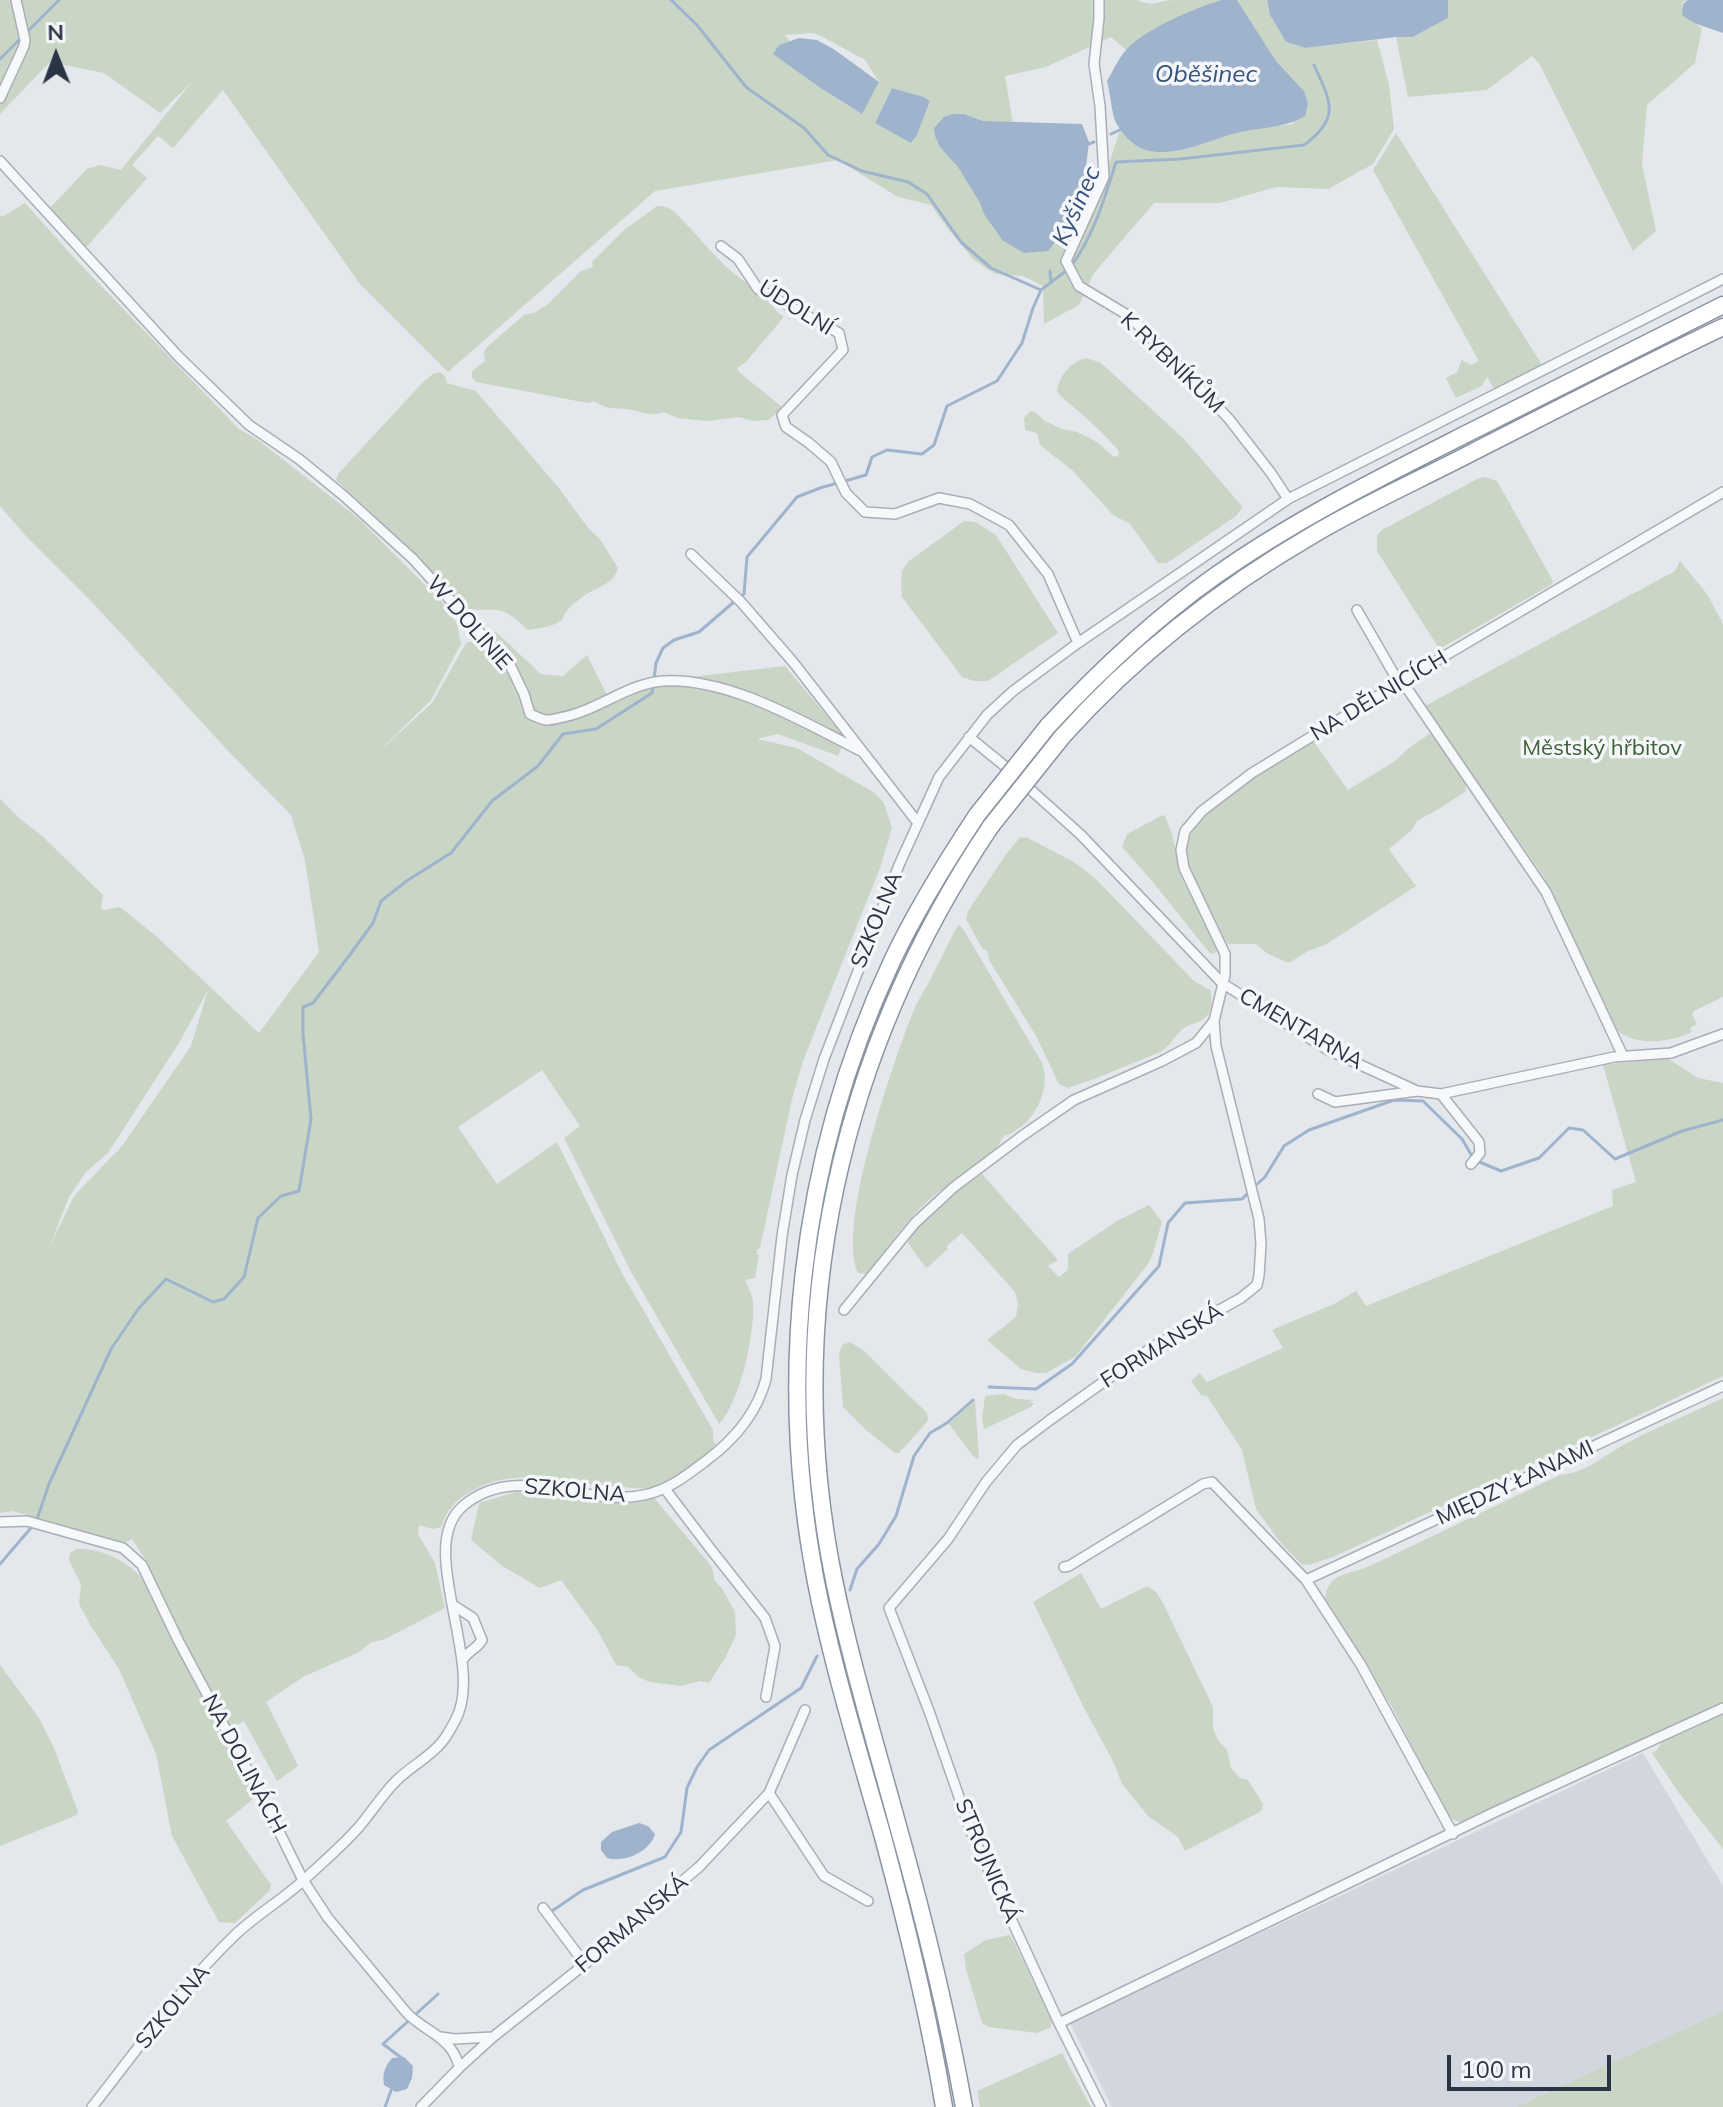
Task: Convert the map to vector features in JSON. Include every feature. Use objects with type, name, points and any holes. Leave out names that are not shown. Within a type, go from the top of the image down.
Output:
[{"type":"highway","points":[[942,2107],[939,2073],[904,1916],[837,1671],[815,1576],[804,1511],[799,1453],[797,1342],[814,1200],[850,1065],[876,998],[902,940],[977,815],[1048,726],[1147,629],[1262,545],[1369,484],[1723,305]]},
{"type":"highway","points":[[964,2107],[944,2001],[864,1704],[834,1579],[818,1471],[815,1373],[818,1315],[834,1195],[860,1093],[888,1017],[924,938],[991,826],[1062,737],[1154,647],[1257,569],[1351,514],[1723,327]]},
{"type":"street","points":[[0,98],[24,36],[16,0]]},
{"type":"street","name":"K RYBNÍKŮM","points":[[1099,0],[1094,64],[1104,177],[1067,261],[1079,286],[1129,316],[1229,419],[1288,499]]},
{"type":"street","name":"W DOLINIE","points":[[0,161],[178,356],[249,425],[299,459],[413,559],[511,667],[530,714],[548,720],[570,716],[643,685],[688,681],[715,685],[759,702],[863,752]]},
{"type":"street","name":"ÚDOLNÍ","points":[[721,246],[738,259],[758,289],[839,333],[843,350],[782,415],[786,427],[831,462],[846,493],[865,512],[895,514],[939,498],[970,504],[1009,525],[1048,574],[1078,643]]},
{"type":"street","name":"SZKOLNA","points":[[92,2107],[180,1995],[236,1934],[303,1880],[356,1830],[396,1781],[441,1743],[455,1720],[462,1699],[462,1662],[444,1549],[455,1513],[476,1497],[505,1486],[631,1497],[665,1489],[716,1453],[746,1422],[763,1393],[792,1175],[824,1059],[854,979],[939,777],[987,715],[1013,691],[1078,643],[1288,499],[1723,279]]},
{"type":"street","name":"NA DĚLNICÍCH","points":[[1222,983],[1224,950],[1183,863],[1181,847],[1185,831],[1202,811],[1252,773],[1400,682],[1723,492]]},
{"type":"street","points":[[691,554],[738,599],[793,662],[918,823]]},
{"type":"street","points":[[1357,610],[1400,682],[1546,892],[1623,1056]]},
{"type":"street","name":"CMENTARNA","points":[[969,737],[1081,835],[1222,983],[1328,1050],[1417,1091],[1441,1094],[1623,1056],[1671,1053],[1723,1034]]},
{"type":"street","points":[[844,1310],[915,1223],[954,1187],[1074,1100],[1196,1043],[1214,1021],[1222,983]]},
{"type":"street","name":"FORMANSKÁ","points":[[889,1608],[948,1539],[986,1482],[1017,1445],[1151,1348],[1241,1298],[1257,1285],[1261,1244],[1259,1219],[1216,1046],[1214,1021]]},
{"type":"street","points":[[1196,1043],[1216,1046]]},
{"type":"street","points":[[1318,1094],[1335,1102],[1417,1091]]},
{"type":"street","points":[[1441,1094],[1479,1142],[1480,1153],[1471,1164]]},
{"type":"street","name":"MIĘDZY ŁANAMI","points":[[1306,1580],[1723,1386]]},
{"type":"street","points":[[1064,1567],[1203,1484],[1212,1482],[1306,1580],[1361,1665],[1453,1834]]},
{"type":"street","points":[[665,1489],[765,1618],[775,1646],[766,1697]]},
{"type":"street","name":"NA DOLINÁCH","points":[[0,1522],[27,1521],[123,1548],[142,1565],[303,1880],[328,1918],[413,2021],[440,2037],[451,2049],[460,2067]]},
{"type":"street","points":[[453,1605],[473,1618],[482,1640],[466,1654],[462,1662]]},
{"type":"street","name":"STROJNICKÁ","points":[[889,1608],[972,1834],[1101,2107]]},
{"type":"street","points":[[1059,2023],[1508,1806],[1723,1708]]},
{"type":"street","name":"FORMANSKÁ","points":[[421,2107],[493,2037],[699,1867],[769,1793],[805,1710]]},
{"type":"street","points":[[769,1793],[824,1876],[868,1901]]},
{"type":"street","points":[[543,1908],[585,1964]]},
{"type":"street","points":[[440,2037],[493,2037]]},
{"type":"shaded area","points":[[1643,1753],[1723,1886],[1723,2011],[1516,2107],[1112,2107],[1070,2023]]},
{"type":"green space","points":[[0,0],[1138,0],[1152,4],[1175,0],[1221,0],[1171,21],[1126,50],[1111,37],[1046,67],[1005,76],[1013,123],[983,121],[964,114],[940,147],[964,175],[1002,240],[1054,246],[1084,184],[1110,161],[1120,130],[1132,143],[1168,152],[1250,129],[1293,124],[1304,91],[1276,61],[1237,0],[1267,0],[1270,15],[1286,42],[1306,48],[1377,40],[1389,85],[1394,129],[1373,164],[1328,189],[1276,187],[1220,203],[1154,203],[1094,273],[1079,305],[1044,324],[1043,286],[1023,276],[995,274],[974,260],[931,205],[898,197],[838,160],[655,191],[448,372],[360,284],[223,90],[173,148],[158,136],[132,165],[147,178],[84,250],[48,210],[87,169],[100,165],[121,170],[192,82],[160,113],[104,73],[50,62],[0,114]],"holes":[[[814,33],[865,60],[879,82],[862,113],[817,84],[779,45],[790,41],[784,35]],[[892,88],[930,101],[912,142],[875,123]]]},
{"type":"green space","points":[[1448,0],[1687,0],[1682,2],[1685,15],[1702,28],[1695,63],[1647,105],[1642,164],[1656,231],[1633,251],[1540,65],[1532,56],[1487,90],[1408,97],[1396,37],[1413,37],[1448,18]]},
{"type":"green space","points":[[1396,133],[1542,365],[1494,389],[1487,377],[1482,386],[1456,398],[1446,378],[1457,372],[1462,360],[1471,365],[1479,361],[1373,170]]},
{"type":"green space","points":[[25,203],[239,429],[258,440],[358,518],[442,602],[457,624],[461,644],[431,700],[375,755],[432,703],[466,643],[496,632],[541,674],[563,676],[587,655],[608,697],[683,678],[785,666],[846,739],[838,756],[778,734],[757,739],[797,748],[875,793],[884,803],[892,828],[880,868],[803,1061],[760,1248],[757,1250],[755,1278],[745,1280],[752,1297],[753,1316],[745,1367],[727,1414],[719,1424],[630,1270],[564,1138],[580,1126],[542,1070],[458,1127],[497,1184],[557,1142],[623,1275],[713,1430],[717,1447],[676,1477],[648,1488],[527,1477],[490,1483],[456,1502],[441,1527],[433,1529],[419,1525],[418,1534],[435,1563],[445,1608],[303,1677],[266,1702],[298,1766],[277,1781],[244,1721],[229,1730],[145,1559],[132,1539],[125,1543],[12,1511],[0,1513],[0,799],[103,895],[101,909],[120,907],[156,936],[259,1033],[319,952],[305,860],[291,815],[0,506],[0,215],[2,217]],"holes":[[[208,990],[191,1046],[122,1146],[74,1196],[49,1248],[69,1197],[86,1172],[108,1153],[179,1043]]]},
{"type":"green space","points":[[657,206],[675,212],[724,265],[767,297],[783,316],[745,363],[737,368],[783,408],[768,420],[753,421],[739,417],[706,421],[677,418],[664,412],[649,414],[609,408],[593,401],[588,403],[476,382],[472,378],[472,371],[485,361],[484,352],[488,346],[524,315],[548,304],[581,271],[593,267],[592,262],[624,230]]},
{"type":"green space","points":[[1087,358],[1101,363],[1183,438],[1242,506],[1236,516],[1167,563],[1158,563],[1130,524],[1113,515],[1073,471],[1040,445],[1037,433],[1025,430],[1024,418],[1031,411],[1035,412],[1045,421],[1077,432],[1097,442],[1114,457],[1118,456],[1119,451],[1109,440],[1057,391],[1067,370]]},
{"type":"green space","points":[[440,372],[447,383],[476,391],[599,538],[618,568],[612,579],[585,595],[555,624],[528,630],[505,612],[466,609],[336,480],[338,474],[423,382]]},
{"type":"green space","points":[[1485,477],[1497,481],[1553,581],[1443,647],[1438,647],[1377,551],[1377,535]]},
{"type":"green space","points":[[964,521],[975,522],[996,535],[1058,633],[988,681],[962,677],[902,597],[902,571],[909,561]]},
{"type":"green space","name":"Městský hřbitov","points":[[1680,561],[1707,594],[1723,624],[1723,997],[1694,1011],[1692,1014],[1697,1024],[1690,1028],[1692,1032],[1670,1039],[1648,1041],[1627,1036],[1609,1022],[1544,877],[1425,706],[1675,571]]},
{"type":"green space","points":[[1432,732],[1465,779],[1466,791],[1417,821],[1412,830],[1390,848],[1416,886],[1325,945],[1289,963],[1268,954],[1256,944],[1228,944],[1187,866],[1186,853],[1196,826],[1242,786],[1310,741],[1314,742],[1348,790],[1395,761]]},
{"type":"green space","points":[[1163,815],[1173,838],[1182,878],[1215,942],[1217,951],[1213,954],[1122,847],[1127,834]]},
{"type":"green space","points":[[1020,837],[1028,838],[1074,862],[1096,879],[1194,981],[1210,990],[1211,1006],[1206,1017],[1184,1028],[1160,1052],[1068,1088],[1059,1084],[1036,1036],[966,919],[968,911]]},
{"type":"green space","points":[[958,925],[1042,1063],[1043,1092],[1036,1110],[1023,1125],[1004,1136],[987,1158],[921,1207],[867,1274],[858,1273],[853,1250],[854,1220],[860,1183],[881,1105],[915,1007]]},
{"type":"green space","points":[[1667,1058],[1698,1078],[1723,1083],[1723,1376],[1333,1557],[1309,1565],[1301,1564],[1256,1509],[1242,1450],[1207,1396],[1201,1395],[1191,1381],[1200,1373],[1207,1382],[1283,1348],[1272,1330],[1334,1304],[1356,1291],[1366,1306],[1613,1206],[1612,1190],[1636,1182],[1603,1065]]},
{"type":"green space","points":[[982,1174],[1058,1260],[1048,1266],[1059,1277],[1068,1270],[1068,1254],[1117,1221],[1149,1205],[1162,1222],[1148,1264],[1075,1357],[1046,1373],[1021,1369],[987,1340],[1016,1317],[1018,1304],[1015,1292],[962,1233],[928,1267],[908,1243],[929,1214]]},
{"type":"green space","points":[[850,1342],[864,1351],[927,1413],[927,1422],[899,1453],[866,1430],[843,1407],[839,1355],[842,1345]]},
{"type":"green space","points":[[1004,1394],[1016,1399],[1035,1400],[1028,1402],[1034,1403],[1031,1407],[984,1429],[985,1396]]},
{"type":"green space","points":[[1723,1398],[1723,1703],[1463,1822],[1454,1820],[1444,1809],[1391,1705],[1325,1602],[1329,1585],[1340,1576],[1370,1566],[1560,1475],[1587,1467],[1638,1437]]},
{"type":"green space","points":[[975,1400],[979,1459],[973,1456],[949,1424]]},
{"type":"green space","points":[[516,1492],[620,1500],[655,1499],[712,1567],[715,1581],[735,1612],[736,1635],[709,1683],[700,1681],[681,1686],[650,1682],[628,1667],[616,1665],[598,1631],[561,1580],[540,1588],[502,1566],[471,1540],[479,1503]]},
{"type":"green space","points":[[77,1549],[102,1552],[117,1559],[132,1568],[145,1583],[159,1605],[194,1682],[257,1796],[226,1821],[271,1885],[269,1891],[235,1923],[219,1922],[172,1836],[156,1754],[119,1669],[79,1604],[81,1584],[69,1560],[70,1553]]},
{"type":"green space","points":[[1081,1573],[1101,1609],[1147,1586],[1156,1592],[1213,1707],[1213,1728],[1227,1750],[1231,1768],[1240,1778],[1248,1780],[1263,1804],[1262,1810],[1185,1851],[1178,1837],[1148,1816],[1122,1784],[1033,1602]]},
{"type":"green space","points":[[0,1665],[39,1718],[78,1811],[77,1815],[0,1846]]},
{"type":"green space","points":[[1723,1713],[1723,1849],[1652,1753],[1664,1738]]},
{"type":"green space","points":[[1009,1935],[1052,2021],[1051,2027],[1037,2033],[989,2027],[982,2023],[966,1969],[964,1954],[986,1940]]},
{"type":"green space","points":[[1723,2011],[1723,2107],[1516,2107]]},
{"type":"green space","points":[[1062,2053],[1091,2107],[980,2107],[977,2091]]},
{"type":"water","name":"Oběšinec","points":[[1221,0],[1237,0],[1276,61],[1304,91],[1308,104],[1305,116],[1179,150],[1151,151],[1138,147],[1127,138],[1114,118],[1107,81],[1116,64],[1135,41],[1146,34]]},
{"type":"water","points":[[1267,0],[1448,0],[1448,18],[1413,37],[1306,48],[1286,42],[1270,15]]},
{"type":"water","points":[[1688,0],[1723,0],[1723,33],[1694,23],[1682,15],[1683,4]]},
{"type":"water","points":[[799,38],[817,40],[879,82],[862,114],[773,54],[779,45]]},
{"type":"water","points":[[892,88],[930,101],[911,143],[875,123]]},
{"type":"water","points":[[964,114],[983,121],[1082,124],[1089,142],[1084,184],[1061,236],[1048,251],[1024,253],[1002,240],[958,167],[940,147],[935,136],[934,128],[944,117]]},
{"type":"water","points":[[639,1823],[648,1826],[655,1834],[648,1846],[636,1855],[621,1859],[607,1858],[601,1850],[601,1842],[612,1832]]},
{"type":"water","points":[[404,2057],[413,2066],[412,2078],[407,2089],[396,2092],[384,2085],[384,2074],[392,2058]]},
{"type":"waterway","name":"Kyšinec","points":[[0,59],[59,0]]},
{"type":"waterway","name":"Kyšinec","points":[[671,0],[697,25],[746,87],[804,128],[828,155],[862,171],[908,182],[927,194],[961,242],[991,268],[1041,290],[1067,270]]},
{"type":"waterway","name":"Kyšinec","points":[[1072,265],[1093,228],[1116,162],[1180,159],[1304,145],[1324,126],[1328,117],[1328,99],[1314,65]]},
{"type":"waterway","points":[[1111,134],[1122,129]]},
{"type":"waterway","points":[[1086,145],[1094,142]]},
{"type":"waterway","points":[[1050,271],[1051,283]]},
{"type":"waterway","points":[[741,596],[744,594],[747,557],[797,497],[866,475],[872,457],[887,450],[922,454],[934,445],[947,406],[997,381],[1022,343],[1041,290]]},
{"type":"waterway","points":[[654,679],[656,663],[663,648],[674,640],[699,632],[735,601]]},
{"type":"waterway","points":[[0,1564],[36,1522],[49,1484],[111,1349],[139,1308],[166,1279],[213,1302],[224,1299],[244,1277],[258,1218],[281,1196],[299,1191],[311,1119],[303,1007],[313,1003],[349,956],[373,923],[381,901],[451,853],[492,801],[538,766],[563,734],[596,729],[652,693],[653,687]]},
{"type":"waterway","points":[[1255,1186],[1265,1177],[1284,1146],[1309,1130],[1394,1100],[1423,1101],[1462,1139],[1472,1156]]},
{"type":"waterway","points":[[1477,1161],[1501,1171],[1539,1158],[1569,1128],[1583,1130],[1615,1159],[1682,1131],[1723,1120]]},
{"type":"waterway","points":[[989,1387],[1036,1389],[1072,1364],[1159,1266],[1168,1223],[1185,1203],[1242,1199],[1250,1191]]},
{"type":"waterway","points":[[850,1590],[857,1569],[879,1544],[896,1516],[914,1456],[930,1433],[947,1423],[973,1400]]},
{"type":"waterway","points":[[552,1911],[583,1890],[665,1857],[681,1832],[687,1788],[709,1750],[801,1688],[817,1656]]},
{"type":"waterway","points":[[403,2059],[383,2044],[438,1994]]},
{"type":"waterway","points":[[385,2107],[392,2088]]}]
